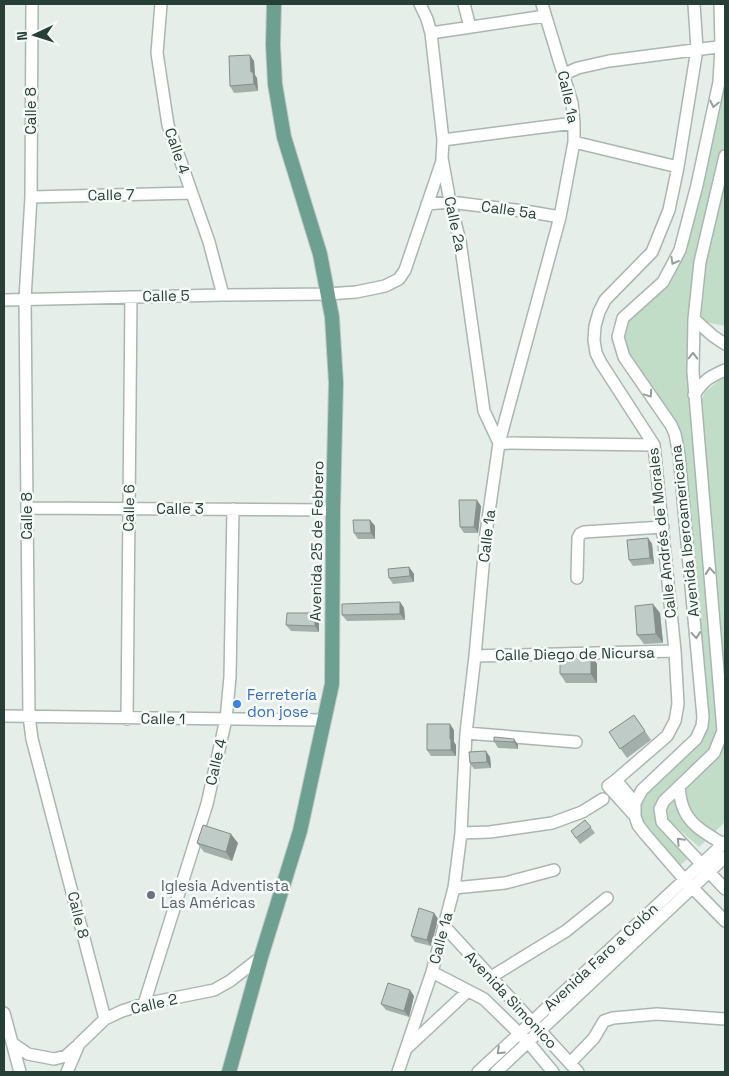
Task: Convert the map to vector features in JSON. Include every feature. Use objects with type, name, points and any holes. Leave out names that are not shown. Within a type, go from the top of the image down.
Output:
[{"type":"main road","name":"Avenida 25 de Febrero","points":[[229,1072],[261,958],[300,831],[332,684],[336,382],[332,317],[320,254],[284,137],[275,84],[274,4]]},
{"type":"street","name":"Calle 8","points":[[32,4],[30,196],[25,299],[28,716],[32,739],[105,1019]]},
{"type":"street","name":"Calle 4","points":[[161,4],[157,53],[168,125],[209,242],[223,295]]},
{"type":"street","name":"Calle 2a","points":[[420,4],[431,33],[443,140],[442,158],[450,202],[460,241],[484,411],[499,443]]},
{"type":"street","points":[[464,4],[470,26]]},
{"type":"street","name":"Calle 1a","points":[[398,1072],[432,972],[454,888],[461,833],[466,733],[486,533],[499,443],[560,217],[574,142],[572,103],[542,4]]},
{"type":"street","name":"Calle Andrés de Morales","points":[[612,783],[666,736],[675,721],[678,704],[675,651],[654,444],[596,353],[594,340],[595,326],[605,300],[652,252],[669,210],[697,49],[694,4]]},
{"type":"street","name":"Avenida Iberoamericana","points":[[635,803],[642,790],[696,739],[702,726],[703,717],[679,455],[675,434],[671,425],[624,357],[618,337],[622,318],[662,282],[680,250],[697,185],[719,82],[723,46],[720,4]]},
{"type":"street","points":[[431,33],[545,16]]},
{"type":"street","points":[[564,74],[578,68],[609,60],[723,46]]},
{"type":"street","points":[[443,140],[574,123]]},
{"type":"street","points":[[574,142],[678,167]]},
{"type":"street","name":"Avenida Iberoamericana","points":[[725,156],[700,262],[694,319],[693,372],[723,731],[714,753],[664,801],[660,809],[662,822],[725,889]]},
{"type":"street","points":[[328,294],[356,292],[386,286],[399,279],[405,270],[442,158]]},
{"type":"street","name":"Calle 7","points":[[30,196],[191,193]]},
{"type":"street","name":"Calle 5a","points":[[427,204],[450,202],[560,217]]},
{"type":"street","name":"Calle 5","points":[[4,300],[328,294]]},
{"type":"street","name":"Calle 6","points":[[127,718],[131,297]]},
{"type":"street","points":[[694,319],[708,333],[725,344]]},
{"type":"street","points":[[694,395],[701,384],[725,370]]},
{"type":"street","points":[[499,443],[654,444]]},
{"type":"street","name":"Calle 3","points":[[27,508],[334,510]]},
{"type":"street","name":"Calle 4","points":[[144,1004],[207,804],[226,720],[230,677],[233,510]]},
{"type":"street","points":[[577,578],[578,538],[580,534],[584,532],[663,527]]},
{"type":"street","name":"Calle Diego de Nicursa","points":[[475,656],[675,651]]},
{"type":"street","name":"Calle 1","points":[[4,716],[323,720]]},
{"type":"street","points":[[466,733],[576,742]]},
{"type":"street","points":[[612,783],[635,803],[635,816]]},
{"type":"street","points":[[612,783],[645,834],[688,883],[725,921]]},
{"type":"street","points":[[679,787],[682,805],[691,821],[724,843]]},
{"type":"street","points":[[461,833],[490,832],[552,823],[582,812],[603,799]]},
{"type":"street","name":"Avenida Faro a Colón","points":[[478,1072],[688,883],[705,867],[724,843]]},
{"type":"street","name":"Avenida Faro a Colón","points":[[705,867],[725,857]]},
{"type":"street","points":[[454,888],[505,883],[554,870]]},
{"type":"street","name":"Avenida Faro a Colón","points":[[496,1072],[540,1032],[688,883]]},
{"type":"street","points":[[491,978],[566,932],[607,898]]},
{"type":"street","name":"Avenida Simonico","points":[[445,928],[578,1072]]},
{"type":"street","name":"Calle 2","points":[[66,1072],[79,1044],[105,1019],[144,1004],[214,990],[230,981],[261,958]]},
{"type":"street","name":"Avenida Simonico","points":[[432,972],[484,999],[528,1042],[553,1072]]},
{"type":"street","points":[[406,1050],[468,992]]},
{"type":"street","points":[[4,1013],[20,1072]]},
{"type":"street","points":[[570,1063],[594,1038],[604,1021],[612,1018],[657,1014],[725,1019]]},
{"type":"street","points":[[12,1043],[28,1054],[54,1059],[66,1056],[79,1044]]},
{"type":"green space","points":[[725,4],[725,143],[698,264],[691,320],[719,734],[711,750],[656,809],[690,857],[678,867],[641,825],[638,803],[705,726],[677,432],[627,356],[620,336],[626,318],[665,281],[684,247],[721,82]]},
{"type":"green space","points":[[725,178],[725,326],[701,321],[707,258]]},
{"type":"green space","points":[[722,378],[725,379],[725,699],[700,404],[705,392]]},
{"type":"green space","points":[[725,733],[725,822],[699,847],[668,820],[667,806],[719,754]]},
{"type":"building","points":[[250,55],[254,84],[230,86],[229,56]]},
{"type":"building","points":[[459,500],[477,500],[474,527],[460,527]]},
{"type":"building","points":[[353,520],[370,520],[371,533],[354,533]]},
{"type":"building","points":[[648,538],[650,558],[629,560],[627,540]]},
{"type":"building","points":[[409,567],[410,576],[389,578],[388,569]]},
{"type":"building","points":[[400,602],[400,614],[342,615],[342,604]]},
{"type":"building","points":[[653,604],[656,634],[637,635],[635,606]]},
{"type":"building","points":[[287,613],[315,613],[315,626],[286,625]]},
{"type":"building","points":[[560,655],[591,655],[591,674],[560,674]]},
{"type":"building","points":[[634,715],[645,731],[620,749],[609,732]]},
{"type":"building","points":[[427,724],[450,724],[451,750],[427,750]]},
{"type":"building","points":[[494,737],[514,739],[514,742],[494,741]]},
{"type":"building","points":[[486,751],[487,762],[470,763],[469,752]]},
{"type":"building","points":[[585,820],[591,827],[576,838],[571,831]]},
{"type":"building","points":[[203,825],[231,834],[226,852],[197,843]]},
{"type":"building","points":[[419,908],[434,913],[427,940],[411,936]]},
{"type":"building","points":[[388,983],[410,990],[404,1011],[381,1004]]},
{"type":"place","name":"Ferretería don jose","points":[[237,704]]},
{"type":"place","name":"Iglesia Adventista Las Américas","points":[[151,895]]}]
